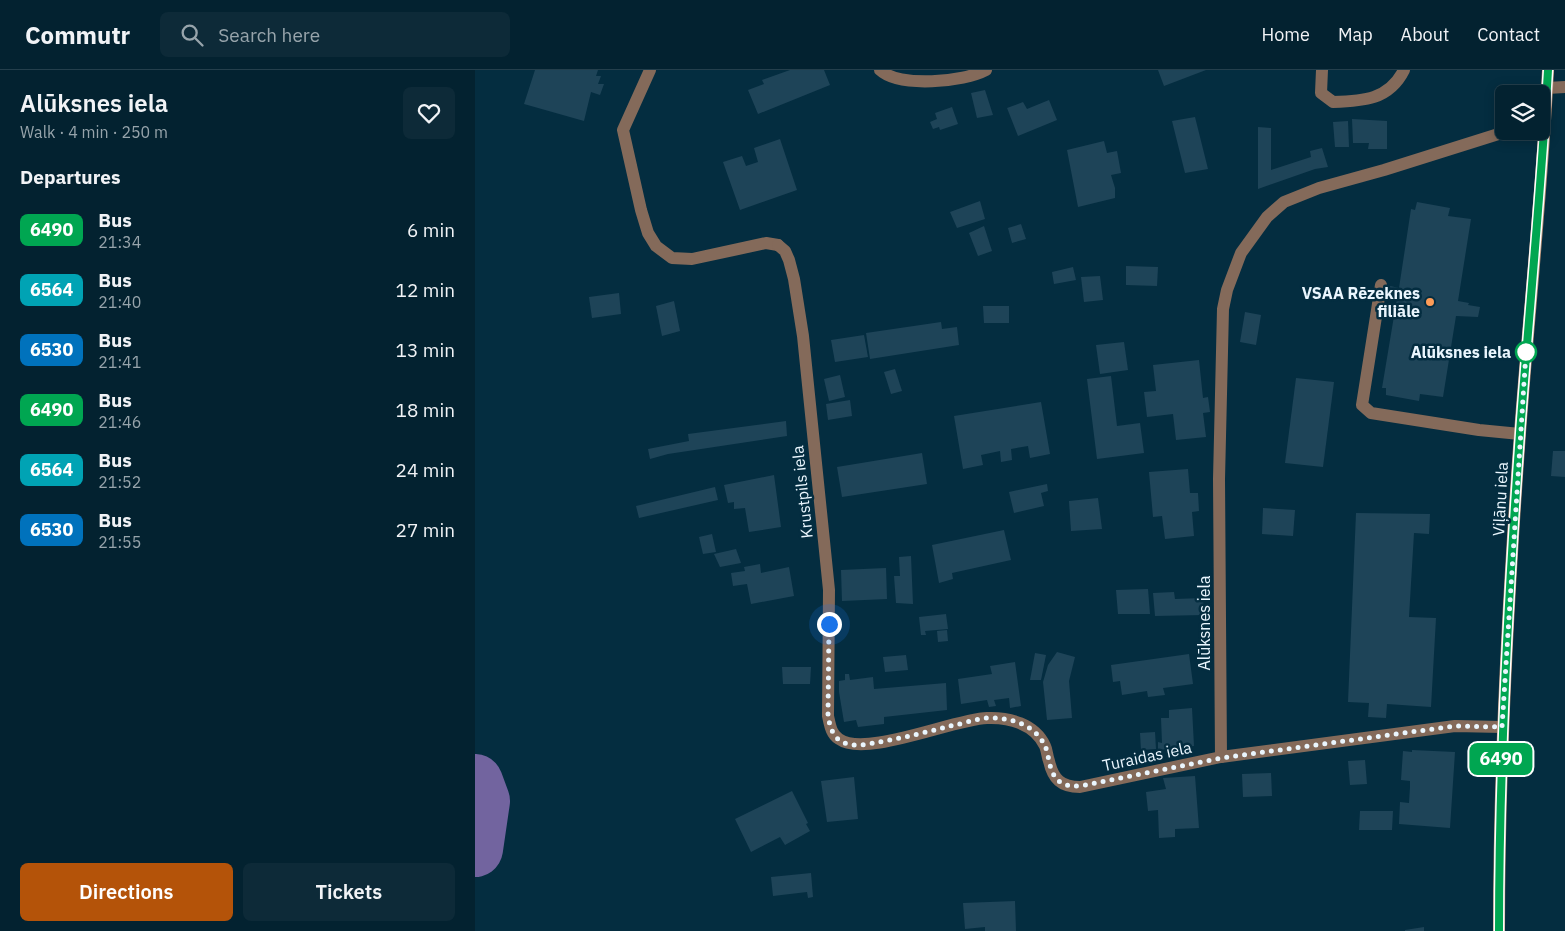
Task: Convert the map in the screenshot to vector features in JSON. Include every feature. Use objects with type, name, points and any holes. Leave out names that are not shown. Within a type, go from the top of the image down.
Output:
[{"type":"main road","name":"Viļānu iela","points":[[1547,85],[1548,70]]},
{"type":"main road","name":"Viļānu iela","points":[[1499,931],[1499,826],[1502,727],[1520,434],[1542,140]]},
{"type":"street","name":"Krustpils iela","points":[[649,70],[623,130],[641,210],[648,233],[656,246],[672,258],[692,259],[765,243],[778,245],[785,251],[789,260],[803,336],[829,590],[828,716],[831,729],[837,738]]},
{"type":"street","points":[[880,70],[897,79],[939,82],[977,75],[986,70]]},
{"type":"street","points":[[1322,70],[1321,93],[1333,102],[1364,101],[1387,91],[1399,80],[1404,70]]},
{"type":"street","points":[[1550,88],[1565,87]]},
{"type":"street","name":"Alūksnes iela","points":[[1221,758],[1219,480],[1223,309],[1227,290],[1241,253],[1267,217],[1284,202],[1319,188],[1495,135]]},
{"type":"street","points":[[1381,285],[1362,405],[1371,412],[1479,430],[1520,434]]},
{"type":"street","name":"Turaidas iela","points":[[837,738],[846,743],[872,743],[984,718],[1002,718],[1019,722],[1033,732],[1045,746],[1050,766],[1056,779],[1068,787],[1221,758],[1455,726],[1502,727]]},
{"type":"shaded area","points":[[475,783],[482,801],[475,849]]},
{"type":"building","points":[[535,70],[598,70],[596,76],[601,76],[598,84],[604,84],[600,95],[591,92],[584,121],[524,104]]},
{"type":"building","points":[[790,70],[824,70],[830,85],[758,114],[748,90],[764,84],[762,80]]},
{"type":"building","points":[[1158,70],[1206,70],[1164,86]]},
{"type":"building","points":[[985,90],[993,115],[977,118],[971,93]]},
{"type":"building","points":[[1049,100],[1057,120],[1018,136],[1007,108],[1023,102],[1027,109]]},
{"type":"building","points":[[952,107],[958,124],[940,130],[939,127],[933,129],[930,122],[937,119],[935,113]]},
{"type":"building","points":[[1195,117],[1208,169],[1185,173],[1172,121]]},
{"type":"building","points":[[1352,119],[1387,121],[1387,149],[1368,149],[1369,143],[1353,143]]},
{"type":"building","points":[[1348,121],[1349,147],[1335,147],[1333,122]]},
{"type":"building","points":[[1258,127],[1271,128],[1271,170],[1311,157],[1310,151],[1322,148],[1328,167],[1315,169],[1258,189]]},
{"type":"building","points":[[780,139],[797,190],[740,210],[723,162],[742,156],[746,166],[758,162],[754,148]]},
{"type":"building","points":[[1104,141],[1107,153],[1117,151],[1121,173],[1111,175],[1115,188],[1115,198],[1078,207],[1067,150]]},
{"type":"building","points":[[980,201],[985,219],[957,228],[950,212]]},
{"type":"building","name":"VSAA Rēzeknes filiāle","points":[[1417,202],[1450,208],[1448,216],[1471,219],[1458,301],[1480,307],[1478,317],[1456,316],[1443,397],[1420,394],[1419,401],[1386,395],[1386,388],[1382,388],[1397,298],[1389,296],[1390,286],[1399,288],[1411,209],[1415,210]]},
{"type":"building","points":[[1021,224],[1026,239],[1012,243],[1008,228]]},
{"type":"building","points":[[984,226],[992,251],[978,256],[969,233]]},
{"type":"building","points":[[1126,266],[1158,267],[1157,286],[1126,285]]},
{"type":"building","points":[[1073,267],[1076,280],[1054,284],[1052,272]]},
{"type":"building","points":[[1100,276],[1103,300],[1084,302],[1081,277]]},
{"type":"building","points":[[619,293],[621,314],[592,318],[589,297]]},
{"type":"building","points":[[674,301],[680,331],[662,336],[656,306]]},
{"type":"building","points":[[983,306],[1009,306],[1009,323],[984,323]]},
{"type":"building","points":[[1245,312],[1261,315],[1256,345],[1240,342]]},
{"type":"building","points":[[941,322],[942,329],[957,327],[959,345],[870,359],[866,333]]},
{"type":"building","points":[[864,335],[868,357],[835,362],[831,340]]},
{"type":"building","points":[[1124,342],[1128,370],[1100,374],[1096,345]]},
{"type":"building","points":[[1199,360],[1203,398],[1208,397],[1210,412],[1203,413],[1206,437],[1176,440],[1173,414],[1147,417],[1144,392],[1156,391],[1153,365]]},
{"type":"building","points":[[895,369],[902,391],[891,394],[884,372]]},
{"type":"building","points":[[840,375],[845,397],[829,401],[824,379]]},
{"type":"building","points":[[1111,376],[1117,426],[1140,423],[1144,453],[1097,459],[1087,379]]},
{"type":"building","points":[[1296,378],[1334,382],[1323,467],[1285,463]]},
{"type":"building","points":[[850,400],[852,416],[828,420],[826,404]]},
{"type":"building","points":[[1041,402],[1050,454],[1030,458],[1028,446],[1011,449],[1012,460],[1001,462],[1000,451],[981,455],[983,465],[963,469],[954,416]]},
{"type":"building","points":[[786,421],[787,436],[668,454],[650,459],[648,449],[689,441],[688,434]]},
{"type":"building","points":[[1553,451],[1565,451],[1565,477],[1551,476]]},
{"type":"building","points":[[922,453],[927,484],[842,497],[837,467]]},
{"type":"building","points":[[1188,469],[1190,493],[1198,493],[1199,511],[1192,512],[1194,536],[1165,539],[1162,516],[1153,517],[1149,472]]},
{"type":"building","points":[[774,475],[781,527],[749,532],[745,508],[734,509],[734,502],[728,503],[724,485]]},
{"type":"building","points":[[1047,484],[1048,491],[1041,493],[1044,506],[1014,513],[1009,492]]},
{"type":"building","points":[[715,487],[718,500],[639,518],[636,506]]},
{"type":"building","points":[[1098,498],[1102,529],[1071,531],[1069,501]]},
{"type":"building","points":[[1263,508],[1295,510],[1293,536],[1262,534]]},
{"type":"building","points":[[1356,513],[1430,514],[1429,534],[1414,533],[1409,617],[1436,618],[1431,707],[1387,704],[1386,718],[1368,717],[1369,703],[1348,702]]},
{"type":"building","points":[[1004,530],[1011,560],[952,573],[953,579],[939,583],[932,545]]},
{"type":"building","points":[[712,534],[716,552],[703,554],[699,537]]},
{"type":"building","points":[[736,549],[741,563],[720,567],[714,554]]},
{"type":"building","points":[[911,556],[913,604],[896,603],[894,576],[900,576],[899,557]]},
{"type":"building","points":[[760,564],[761,573],[789,567],[794,596],[751,604],[747,584],[733,586],[731,573],[745,571],[744,567]]},
{"type":"building","points":[[886,568],[887,599],[842,601],[841,570]]},
{"type":"building","points":[[1148,589],[1150,614],[1118,614],[1116,590]]},
{"type":"building","points":[[1174,592],[1175,599],[1203,598],[1204,615],[1155,616],[1153,593]]},
{"type":"building","points":[[946,614],[948,629],[925,631],[926,635],[921,635],[919,617]]},
{"type":"building","points":[[947,630],[948,641],[938,642],[937,631]]},
{"type":"building","points":[[1057,652],[1075,657],[1069,681],[1072,718],[1047,720],[1043,682],[1048,665]]},
{"type":"building","points":[[1035,653],[1046,655],[1041,680],[1030,680]]},
{"type":"building","points":[[1189,654],[1193,684],[1163,688],[1165,695],[1148,697],[1147,691],[1122,695],[1120,681],[1113,682],[1111,665]]},
{"type":"building","points":[[906,655],[908,670],[885,672],[883,657]]},
{"type":"building","points":[[1015,662],[1021,706],[1010,708],[1009,698],[994,700],[996,706],[989,707],[987,700],[961,704],[958,679],[992,674],[990,666]]},
{"type":"building","points":[[782,667],[811,667],[810,684],[783,684]]},
{"type":"building","points":[[845,674],[849,674],[850,680],[873,677],[874,689],[946,683],[947,710],[884,717],[884,724],[858,727],[856,720],[844,722],[839,681],[845,680]]},
{"type":"building","points":[[1192,708],[1194,746],[1158,750],[1158,742],[1162,743],[1161,718],[1169,718],[1169,710]]},
{"type":"building","points":[[1155,732],[1156,749],[1141,750],[1140,733]]},
{"type":"building","points":[[1412,750],[1455,752],[1450,828],[1399,824],[1400,802],[1409,803],[1410,787],[1410,781],[1401,780],[1403,751],[1412,752]]},
{"type":"building","points":[[1365,760],[1367,784],[1350,785],[1348,761]]},
{"type":"building","points":[[1271,773],[1272,796],[1243,797],[1242,774]]},
{"type":"building","points":[[1195,776],[1199,828],[1175,829],[1175,837],[1159,838],[1158,810],[1148,811],[1146,792],[1166,789],[1163,778]]},
{"type":"building","points":[[854,777],[858,819],[827,822],[821,781]]},
{"type":"building","points":[[792,791],[810,831],[785,845],[780,837],[751,852],[735,819]]},
{"type":"building","points":[[1360,811],[1393,811],[1392,830],[1359,830]]},
{"type":"building","points":[[811,873],[813,897],[808,898],[807,892],[773,896],[771,877]]},
{"type":"building","points":[[1015,901],[1016,931],[985,931],[985,927],[965,929],[963,903]]},
{"type":"building","points":[[1424,927],[1424,931],[1405,931],[1405,930]]},
{"type":"waterway","points":[[475,782],[482,801],[475,849]]},
{"type":"bus line","name":"6490","points":[[1499,931],[1499,826],[1502,727],[1520,434],[1548,70]]},
{"type":"place","name":"VSAA Rēzeknes filiāle","points":[[1430,302]]},
{"type":"place","name":"Alūksnes iela","points":[[1526,352]]},
{"type":"route","points":[[829,624],[828,716],[831,729],[837,738],[846,743],[872,743],[984,718],[1002,718],[1019,722],[1033,732],[1045,746],[1050,766],[1056,779],[1068,787],[1221,758],[1455,726],[1502,727],[1526,352]]}]
